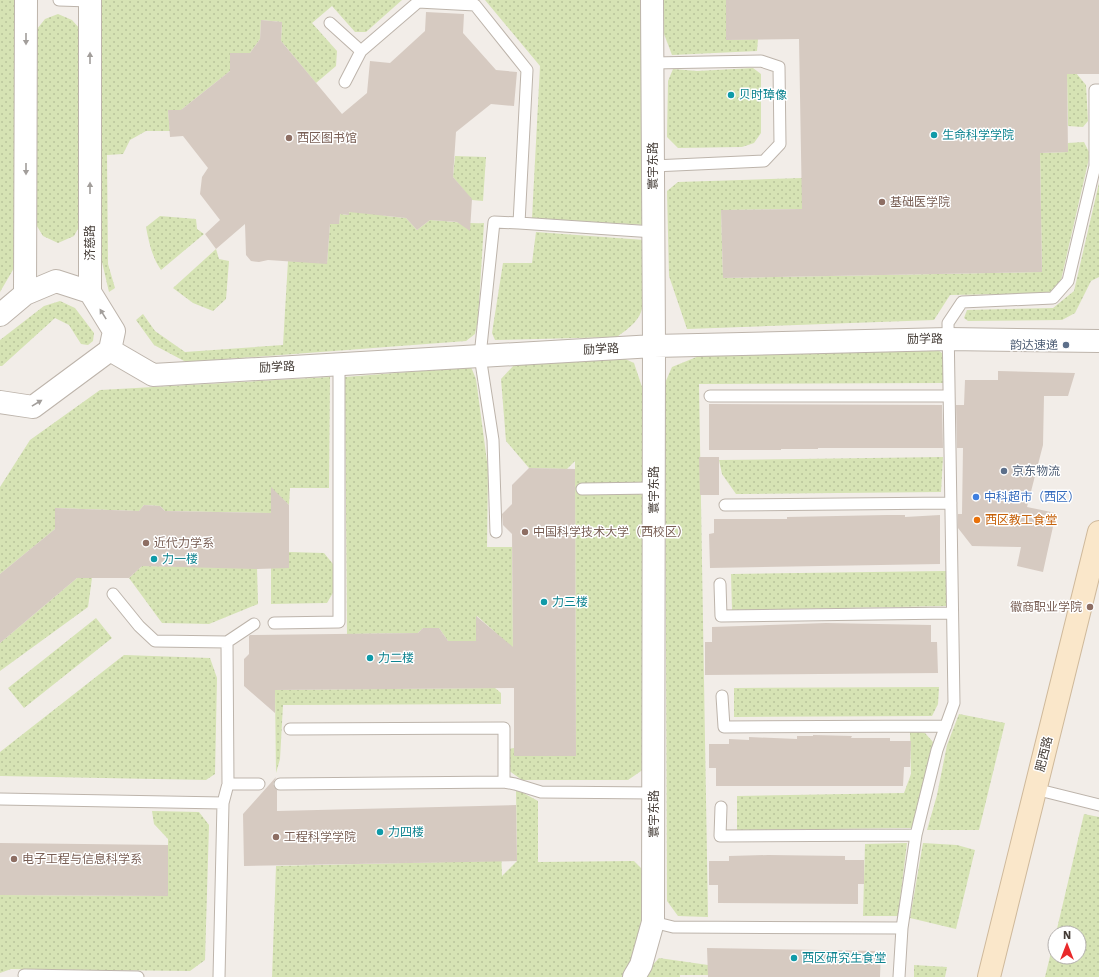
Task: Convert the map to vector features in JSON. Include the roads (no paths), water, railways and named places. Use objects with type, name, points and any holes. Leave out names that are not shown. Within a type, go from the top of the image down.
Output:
[{"type":"main road","name":"肥西路","points":[[989,977],[1099,532]]},
{"type":"street","points":[[25,294],[26,0]]},
{"type":"street","name":"济慈路","points":[[90,0],[90,292]]},
{"type":"street","name":"寰宇东路","points":[[634,977],[641,965],[653,922],[654,232],[652,0]]},
{"type":"street","points":[[0,315],[25,294],[56,281],[90,292],[114,331],[110,350],[33,407],[0,402]]},
{"type":"street","name":"励学路","points":[[110,350],[153,375],[654,346],[948,339],[1099,340]]},
{"type":"lane","points":[[59,0],[90,0]]},
{"type":"lane","points":[[345,82],[361,52],[418,2],[475,5],[527,70],[519,223]]},
{"type":"lane","points":[[330,23],[361,52]]},
{"type":"lane","points":[[653,63],[761,61],[779,67],[780,144],[764,160],[653,166]]},
{"type":"lane","points":[[899,977],[902,928],[916,835],[937,750],[954,703],[948,323],[962,302],[1053,298],[1068,281],[1095,166],[1095,90],[1099,90]]},
{"type":"lane","points":[[496,532],[493,440],[480,356],[494,222],[654,232]]},
{"type":"lane","points":[[274,623],[338,622],[338,364]]},
{"type":"lane","points":[[710,396],[949,396]]},
{"type":"lane","points":[[582,489],[654,488]]},
{"type":"lane","points":[[725,505],[951,503]]},
{"type":"lane","points":[[720,584],[721,616],[952,613]]},
{"type":"lane","points":[[113,594],[139,626],[155,641],[227,642],[254,624]]},
{"type":"lane","points":[[219,977],[223,803],[228,784],[227,642]]},
{"type":"lane","points":[[722,696],[724,727],[946,726]]},
{"type":"lane","points":[[290,729],[504,728],[504,782]]},
{"type":"lane","points":[[280,784],[504,782],[541,792],[654,793]]},
{"type":"lane","points":[[228,784],[258,784]]},
{"type":"lane","points":[[1035,789],[1099,805]]},
{"type":"lane","points":[[0,799],[223,803]]},
{"type":"lane","points":[[721,807],[720,836],[916,835]]},
{"type":"lane","points":[[653,922],[673,927],[902,928]]},
{"type":"lane","points":[[24,975],[138,977]]},
{"type":"place","name":"贝时璋像","points":[[731,95]]},
{"type":"place","name":"生命科学学院","points":[[934,135]]},
{"type":"place","name":"西区图书馆","points":[[289,138]]},
{"type":"place","name":"基础医学院","points":[[882,202]]},
{"type":"place","name":"韵达速递","points":[[1066,345]]},
{"type":"place","name":"京东物流","points":[[1004,471]]},
{"type":"place","name":"中科超市（西区）","points":[[976,497]]},
{"type":"place","name":"西区教工食堂","points":[[977,520]]},
{"type":"place","name":"中国科学技术大学（西校区）","points":[[525,532]]},
{"type":"place","name":"近代力学系","points":[[146,543]]},
{"type":"place","name":"力一楼","points":[[154,559]]},
{"type":"place","name":"力三楼","points":[[544,602]]},
{"type":"place","name":"徽商职业学院","points":[[1090,607]]},
{"type":"place","name":"力二楼","points":[[370,658]]},
{"type":"place","name":"力四楼","points":[[380,832]]},
{"type":"place","name":"工程科学学院","points":[[276,837]]},
{"type":"place","name":"电子工程与信息科学系","points":[[14,859]]},
{"type":"place","name":"西区研究生食堂","points":[[794,958]]}]
